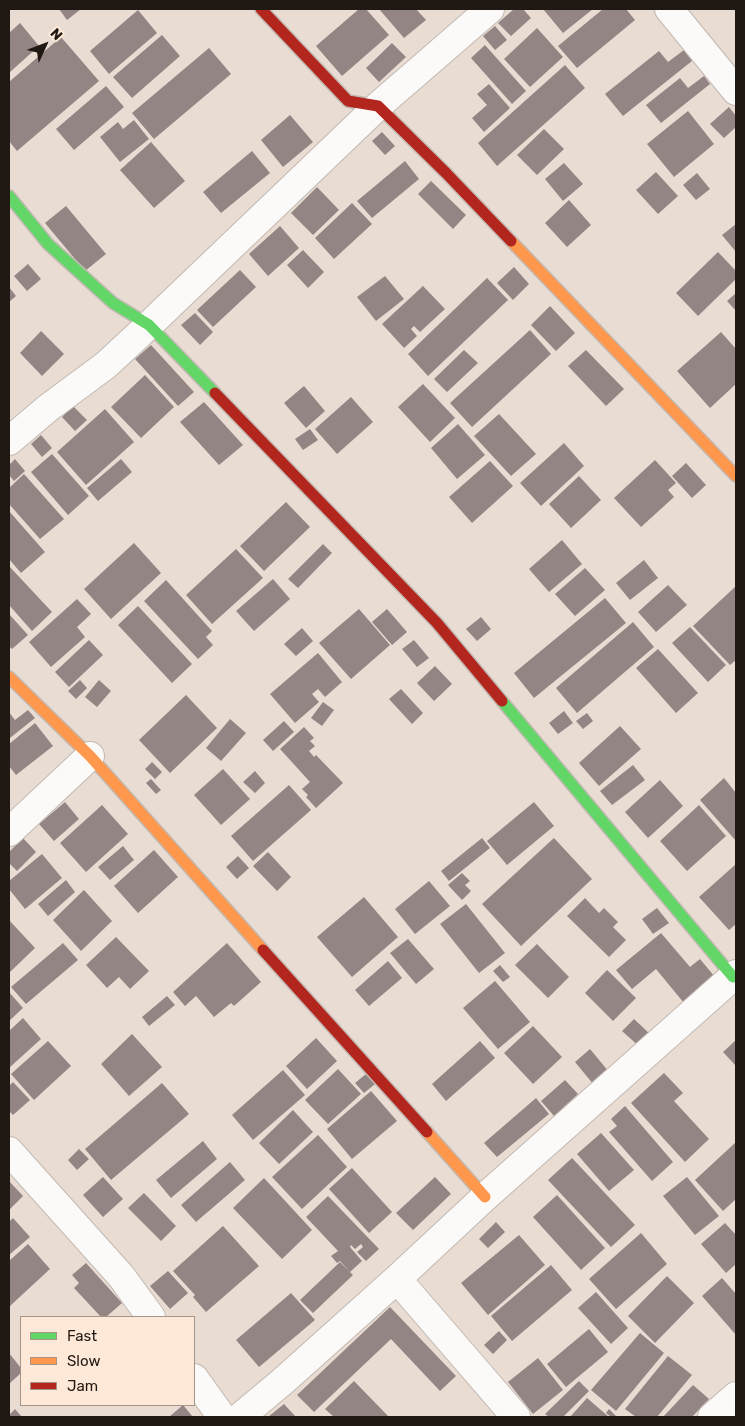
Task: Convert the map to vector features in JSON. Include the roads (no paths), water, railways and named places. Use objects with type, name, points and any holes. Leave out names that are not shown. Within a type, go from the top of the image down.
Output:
[{"type":"street","points":[[260,9],[348,101],[378,106],[446,173],[736,476]]},
{"type":"street","points":[[9,441],[48,408],[106,365],[378,106],[490,9]]},
{"type":"street","points":[[669,9],[736,90]]},
{"type":"street","points":[[9,196],[48,244],[114,303],[150,325],[437,623],[735,976],[484,1197],[397,1279],[240,1417]]},
{"type":"street","points":[[9,677],[90,756],[484,1197]]},
{"type":"street","points":[[9,832],[90,756]]},
{"type":"street","points":[[9,1151],[121,1276],[150,1316]]},
{"type":"street","points":[[397,1279],[516,1417]]},
{"type":"street","points":[[195,1379],[222,1417]]},
{"type":"street","points":[[712,1417],[736,1396]]}]
